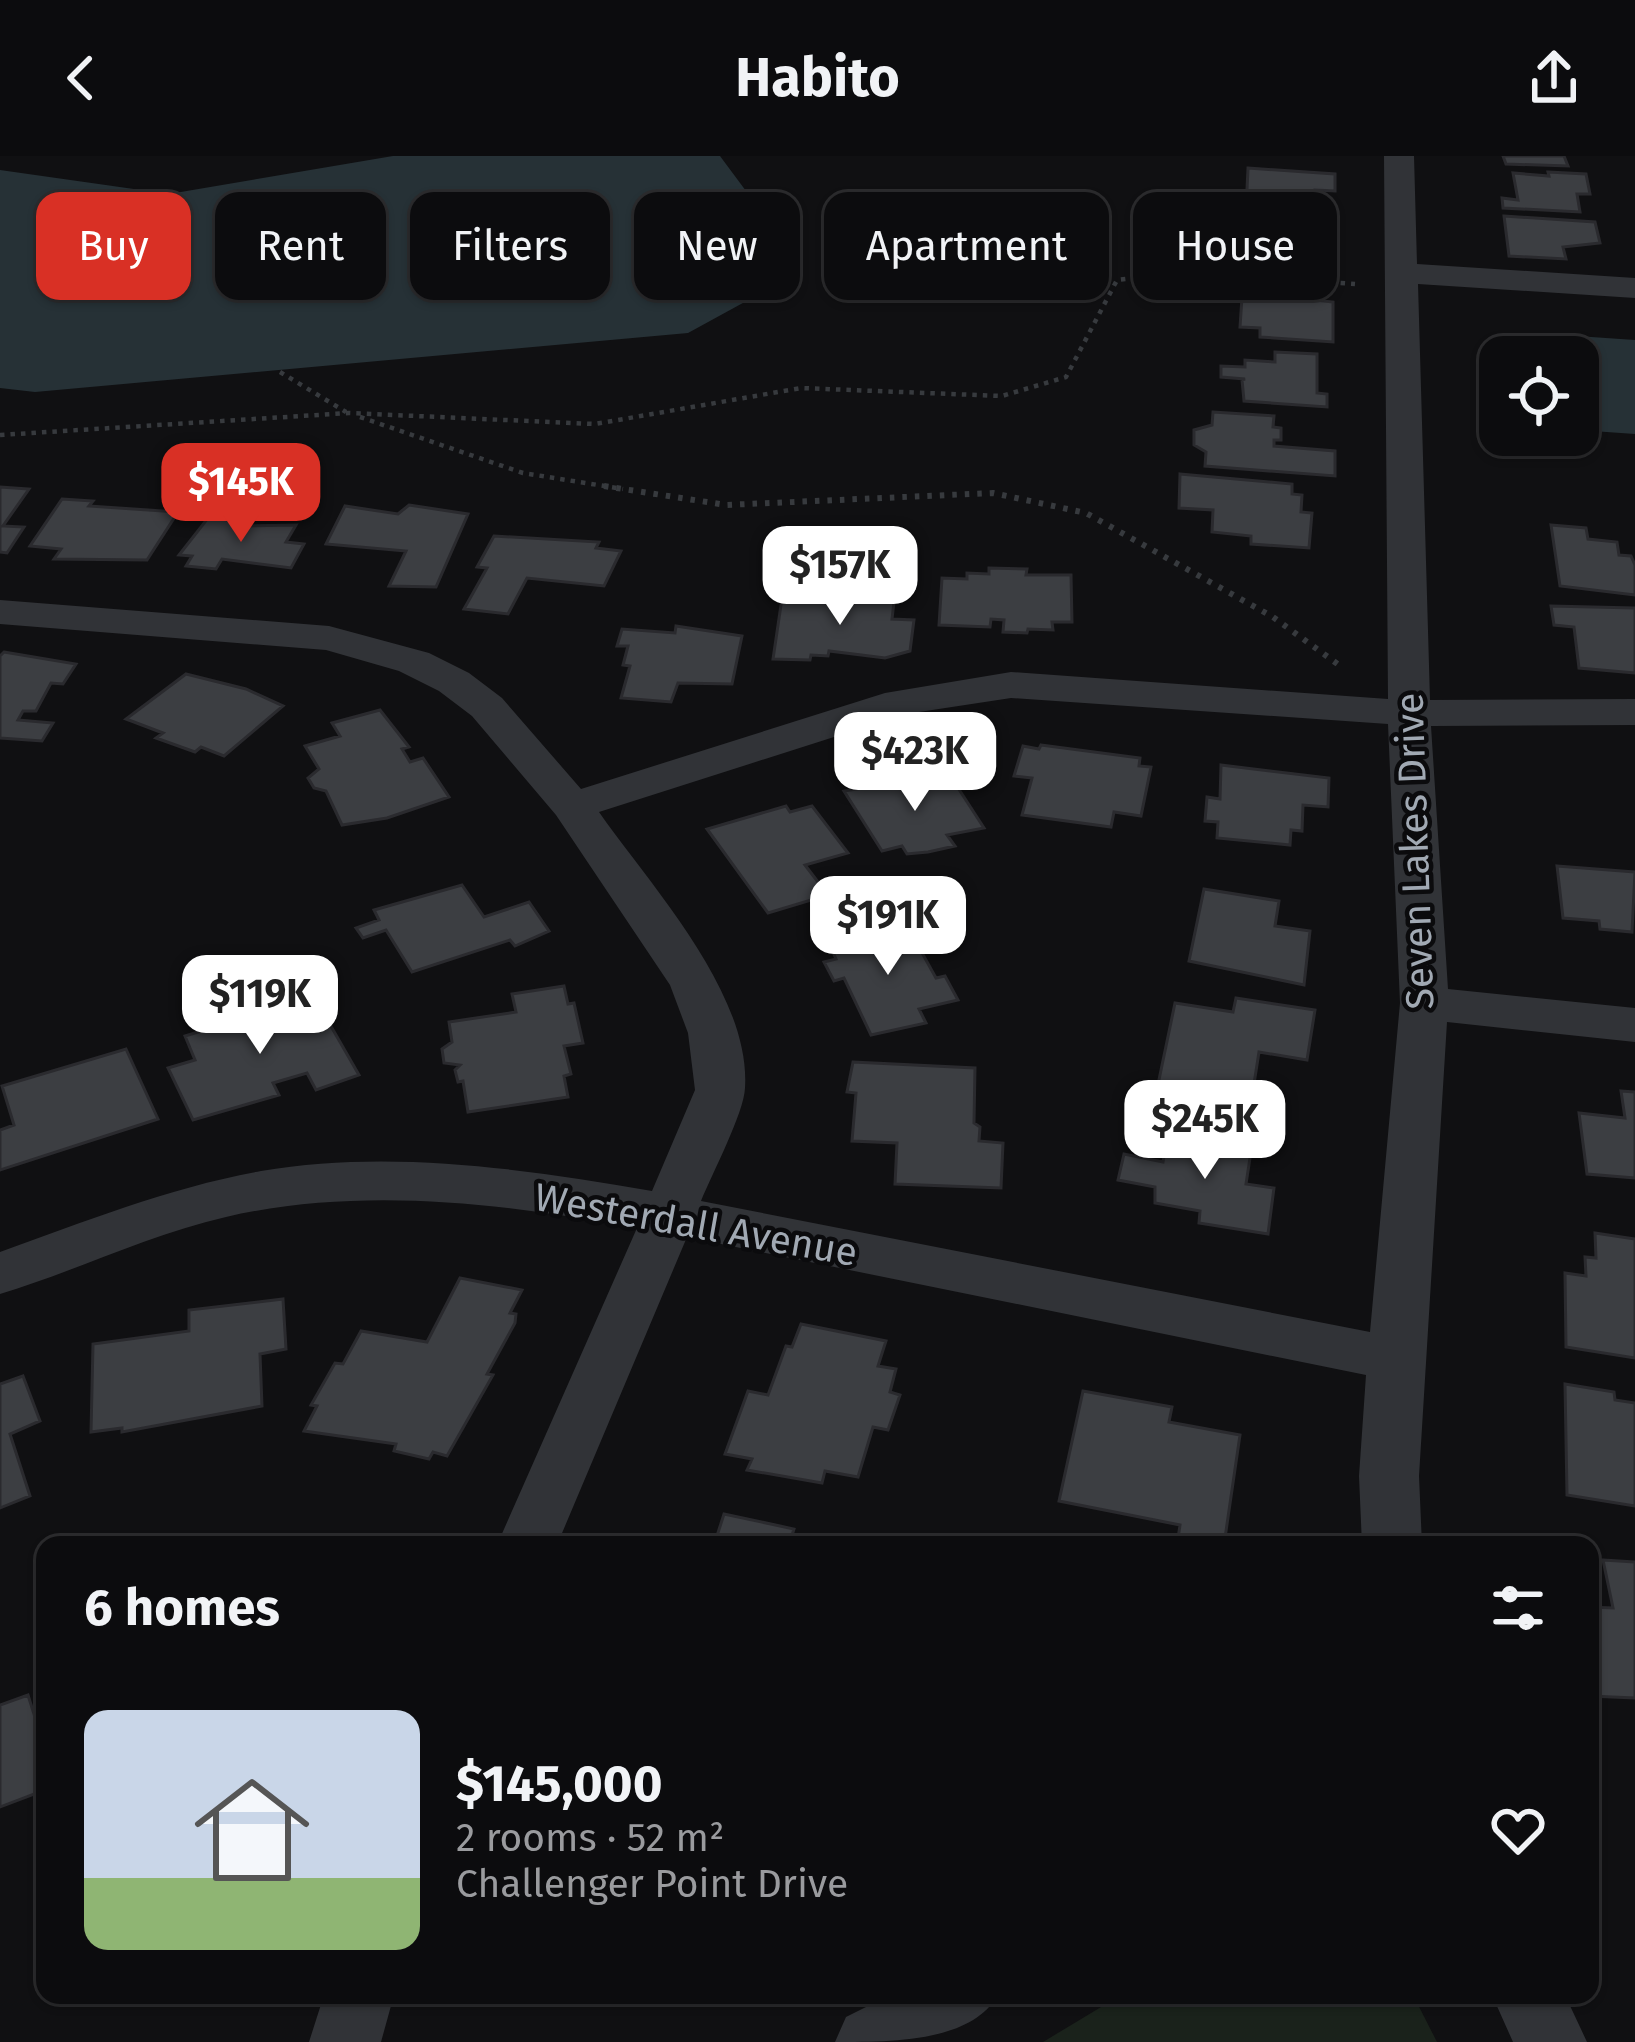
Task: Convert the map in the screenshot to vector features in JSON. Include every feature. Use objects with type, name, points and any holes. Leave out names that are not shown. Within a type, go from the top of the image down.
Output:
[{"type":"street","name":"Seven Lakes Drive","points":[[1392,1536],[1389,1476],[1396,1359],[1424,1003],[1409,713],[1399,156]]},
{"type":"street","points":[[1401,273],[1635,288]]},
{"type":"street","points":[[0,611],[287,632],[369,646],[454,682],[487,707],[572,806],[694,983],[713,1033],[720,1090],[666,1213],[616,1346],[531,1536]]},
{"type":"street","points":[[572,806],[900,702],[1011,686],[1409,713],[1635,712]]},
{"type":"street","points":[[1424,1003],[1635,1025]]},
{"type":"street","name":"Westerdall Avenue","points":[[0,1274],[182,1209],[302,1185],[436,1181],[666,1213],[1070,1299],[1396,1359]]},
{"type":"street","points":[[345,2042],[356,2004]]},
{"type":"street","points":[[871,2042],[945,2004]]},
{"type":"street","points":[[1532,2004],[1551,2042]]},
{"type":"path","points":[[0,435],[349,413],[595,424],[801,388],[1002,396],[1066,377],[1117,280],[1185,272],[1355,284]]},
{"type":"path","points":[[280,372],[349,413],[524,472],[726,505],[993,493],[1086,513],[1274,617],[1346,671]]},
{"type":"shaded area","points":[[393,156],[720,156],[747,192],[634,192],[634,300],[748,300],[688,333],[35,392],[0,388],[0,170],[155,192],[36,192],[36,300],[191,300],[191,192],[181,192]]},
{"type":"shaded area","points":[[1599,338],[1635,340],[1635,434],[1599,431]]},
{"type":"shaded area","points":[[1106,2004],[1418,2004],[1437,2042],[1043,2042]]},
{"type":"building","points":[[1503,156],[1564,156],[1568,166],[1506,164]]},
{"type":"building","points":[[1248,168],[1335,174],[1335,191],[1247,192]]},
{"type":"building","points":[[1548,172],[1586,174],[1590,194],[1577,194],[1580,212],[1503,208],[1502,198],[1518,200],[1513,173],[1549,176]]},
{"type":"building","points":[[1504,216],[1595,222],[1600,243],[1563,247],[1566,259],[1509,256]]},
{"type":"building","points":[[1242,300],[1333,302],[1333,342],[1260,337],[1260,328],[1240,327]]},
{"type":"building","points":[[1275,352],[1317,354],[1317,393],[1327,394],[1327,407],[1244,401],[1245,379],[1221,377],[1221,366],[1245,367],[1245,360],[1275,362]]},
{"type":"building","points":[[1213,412],[1274,416],[1273,427],[1281,428],[1281,440],[1274,440],[1274,446],[1335,451],[1335,476],[1205,466],[1206,452],[1194,445],[1194,430],[1212,425]]},
{"type":"building","points":[[1180,474],[1292,484],[1292,494],[1302,495],[1301,512],[1312,513],[1309,548],[1251,544],[1251,536],[1212,532],[1213,510],[1179,508]]},
{"type":"building","points":[[0,487],[29,489],[3,526],[24,527],[7,553],[0,552]]},
{"type":"building","points":[[62,499],[93,501],[89,506],[178,512],[147,560],[54,559],[61,549],[30,546]]},
{"type":"building","points":[[409,505],[468,514],[436,587],[389,586],[406,551],[326,544],[345,506],[398,514]]},
{"type":"building","points":[[208,518],[243,521],[240,526],[296,525],[286,542],[304,544],[291,568],[222,559],[216,569],[186,566],[192,556],[179,555]]},
{"type":"building","points":[[1551,525],[1586,528],[1588,539],[1617,542],[1619,555],[1631,556],[1635,565],[1635,595],[1560,586]]},
{"type":"building","points":[[494,536],[599,542],[596,548],[621,551],[604,586],[527,578],[508,614],[464,609],[487,568],[477,567]]},
{"type":"building","points":[[989,568],[1027,569],[1026,575],[1071,575],[1072,622],[1052,622],[1053,630],[1028,629],[1027,633],[1003,632],[1004,620],[991,619],[990,627],[939,625],[942,578],[967,579],[967,573],[989,574]]},
{"type":"building","points":[[817,593],[894,602],[892,619],[914,620],[910,651],[885,658],[829,651],[828,656],[811,655],[810,660],[773,659],[782,598],[815,600]]},
{"type":"building","points":[[1551,606],[1635,608],[1635,673],[1579,668],[1574,627],[1554,625]]},
{"type":"building","points":[[676,626],[742,636],[732,684],[678,683],[671,702],[621,698],[630,666],[623,665],[628,646],[617,646],[622,629],[675,633]]},
{"type":"building","points":[[4,652],[76,664],[63,684],[51,683],[36,711],[23,711],[18,720],[53,723],[42,741],[0,738],[0,656]]},
{"type":"building","points":[[186,674],[246,689],[283,706],[224,756],[156,738],[163,733],[126,719]]},
{"type":"building","points":[[380,710],[409,747],[402,749],[410,762],[423,758],[449,797],[387,818],[342,825],[326,791],[314,788],[308,778],[319,769],[305,746],[340,736],[332,723]]},
{"type":"building","points":[[1041,745],[1140,758],[1139,766],[1151,767],[1141,816],[1114,812],[1111,827],[1022,815],[1032,778],[1014,776],[1023,746],[1039,749]]},
{"type":"building","points":[[1221,765],[1329,778],[1328,807],[1303,805],[1302,831],[1291,830],[1290,845],[1217,838],[1218,822],[1205,821],[1207,797],[1220,799]]},
{"type":"building","points":[[949,774],[984,828],[947,835],[955,846],[928,852],[907,854],[902,846],[882,851],[844,791]]},
{"type":"building","points":[[786,806],[790,812],[812,806],[848,853],[805,865],[828,895],[768,913],[707,829]]},
{"type":"building","points":[[1557,866],[1635,872],[1632,932],[1600,929],[1599,921],[1563,918]]},
{"type":"building","points":[[462,885],[484,917],[529,902],[549,931],[515,946],[510,940],[412,972],[386,930],[363,938],[356,928],[379,920],[374,910]]},
{"type":"building","points":[[1204,889],[1279,901],[1275,926],[1310,931],[1304,985],[1189,961]]},
{"type":"building","points":[[906,924],[936,978],[945,976],[958,1000],[919,1009],[926,1023],[871,1035],[844,978],[834,981],[824,962],[836,959],[828,941]]},
{"type":"building","points":[[564,986],[568,1004],[574,1003],[583,1043],[564,1046],[571,1074],[564,1076],[568,1097],[468,1112],[463,1081],[458,1082],[455,1070],[460,1065],[444,1063],[442,1049],[452,1042],[449,1022],[516,1012],[512,994]]},
{"type":"building","points":[[313,995],[359,1075],[316,1090],[307,1073],[273,1083],[279,1095],[193,1120],[168,1068],[195,1060],[185,1036],[240,1019],[236,1012],[251,1007],[267,1002],[271,1009]]},
{"type":"building","points":[[1236,998],[1315,1010],[1307,1060],[1259,1052],[1254,1084],[1247,1083],[1243,1108],[1156,1094],[1175,1003],[1233,1012]]},
{"type":"building","points":[[126,1049],[158,1119],[0,1170],[0,1130],[14,1125],[2,1086]]},
{"type":"building","points":[[853,1062],[975,1068],[974,1123],[980,1127],[979,1141],[1003,1143],[1001,1188],[895,1184],[897,1143],[852,1141],[856,1093],[847,1092]]},
{"type":"building","points":[[1621,1091],[1635,1092],[1635,1178],[1587,1174],[1579,1113],[1625,1118]]},
{"type":"building","points":[[1182,1131],[1252,1145],[1246,1184],[1274,1188],[1268,1234],[1199,1223],[1200,1211],[1155,1203],[1155,1187],[1118,1180],[1124,1154],[1163,1162],[1168,1133],[1181,1135]]},
{"type":"building","points":[[1595,1233],[1635,1239],[1635,1358],[1566,1347],[1565,1273],[1586,1276],[1585,1257],[1596,1258]]},
{"type":"building","points":[[460,1278],[522,1290],[510,1313],[516,1314],[515,1323],[487,1374],[493,1375],[447,1456],[433,1452],[429,1459],[394,1451],[396,1444],[304,1431],[317,1406],[311,1405],[335,1363],[343,1364],[361,1331],[427,1342]]},
{"type":"building","points":[[283,1299],[286,1349],[260,1354],[262,1406],[122,1432],[122,1428],[91,1432],[93,1344],[189,1331],[189,1310]]},
{"type":"building","points":[[801,1324],[886,1341],[878,1366],[896,1369],[890,1392],[900,1395],[888,1430],[873,1427],[858,1477],[825,1471],[822,1483],[747,1470],[752,1459],[725,1454],[748,1391],[768,1395],[786,1346],[792,1347]]},
{"type":"building","points":[[23,1376],[40,1421],[10,1434],[30,1496],[0,1508],[0,1384]]},
{"type":"building","points":[[1565,1384],[1614,1392],[1615,1400],[1635,1403],[1635,1506],[1567,1495]]},
{"type":"building","points":[[1083,1391],[1172,1407],[1169,1422],[1240,1435],[1225,1536],[1178,1536],[1180,1525],[1059,1501]]},
{"type":"building","points":[[724,1514],[794,1529],[792,1536],[717,1536]]},
{"type":"building","points":[[1603,1560],[1635,1562],[1635,1698],[1599,1696],[1599,1607],[1613,1608]]},
{"type":"building","points":[[28,1695],[36,1720],[36,1793],[0,1807],[0,1705]]}]
